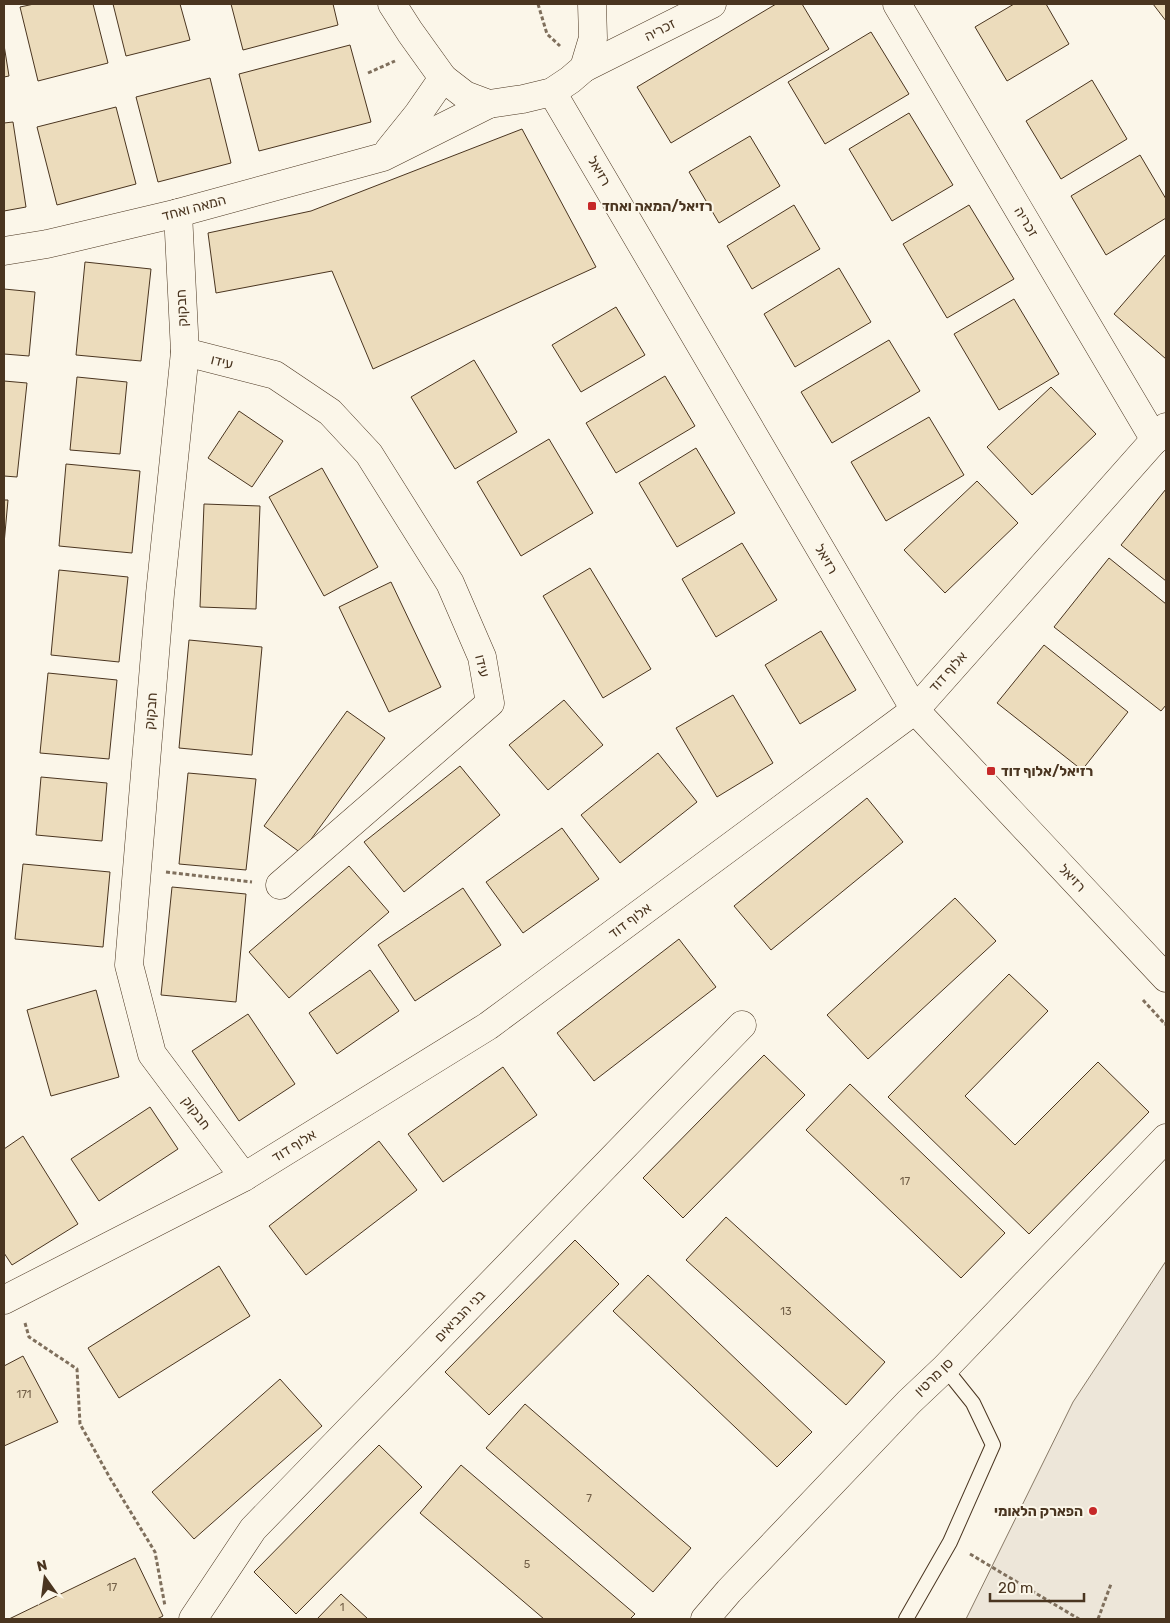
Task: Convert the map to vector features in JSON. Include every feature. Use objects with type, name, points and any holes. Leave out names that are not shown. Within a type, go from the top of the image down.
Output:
[{"type":"street","points":[[392,4],[443,78],[465,95],[489,104],[552,92],[584,68],[593,38],[592,4]]},
{"type":"street","name":"זכריה","points":[[584,68],[712,4]]},
{"type":"street","name":"זכריה","points":[[897,4],[1160,433]]},
{"type":"street","name":"זכריה","points":[[593,38],[635,43]]},
{"type":"street","points":[[383,156],[418,114],[443,78]]},
{"type":"street","name":"רזיאל","points":[[552,92],[915,710],[1166,978]]},
{"type":"street","name":"המאה ואחד","points":[[4,251],[47,244],[178,212],[383,156],[489,104]]},
{"type":"street","name":"חבקוק","points":[[178,212],[184,352],[161,584],[129,965],[152,1054],[244,1177]]},
{"type":"street","name":"עידו","points":[[184,352],[275,375],[330,412],[369,454],[450,583],[482,657],[490,703],[280,885]]},
{"type":"street","name":"אלוף דוד","points":[[10,1296],[244,1177],[488,1026],[915,710],[1160,433]]},
{"type":"street","name":"בני הנביאים","points":[[193,1619],[253,1529],[742,1025]]},
{"type":"street","name":"סן מרטין","points":[[705,1619],[729,1591],[909,1402],[945,1368],[1166,1138]]},
{"type":"lane","points":[[906,1619],[950,1542],[992,1445],[973,1403],[945,1368]]},
{"type":"path","points":[[538,4],[547,34],[584,68]]},
{"type":"path","points":[[138,869],[280,885]]},
{"type":"path","points":[[10,1296],[29,1337],[77,1369],[80,1424],[154,1552],[166,1610]]},
{"type":"path","points":[[950,1542],[1079,1619]]},
{"type":"path","points":[[1098,1619],[1111,1584]]},
{"type":"shaded area","name":"הפארק הלאומי","points":[[1166,1261],[1166,1619],[966,1619],[1073,1402]]},
{"type":"building","points":[[34,4],[93,4],[108,63],[38,81],[20,7]]},
{"type":"building","points":[[113,4],[180,4],[190,40],[126,56]]},
{"type":"building","points":[[231,4],[333,4],[338,25],[243,50]]},
{"type":"building","points":[[776,4],[802,4],[829,49],[671,143],[637,87]]},
{"type":"building","points":[[1014,4],[1046,4],[1069,44],[1007,81],[975,27]]},
{"type":"building","points":[[1153,4],[1166,4],[1166,21]]},
{"type":"building","points":[[871,32],[909,94],[825,144],[788,82]]},
{"type":"building","points":[[4,45],[9,76],[4,77]]},
{"type":"building","points":[[350,45],[371,122],[259,151],[239,74]]},
{"type":"building","points":[[210,78],[231,163],[158,182],[136,97]]},
{"type":"building","points":[[1092,80],[1127,139],[1061,179],[1026,121]]},
{"type":"building","points":[[116,107],[136,184],[57,205],[37,127]]},
{"type":"building","points":[[909,113],[953,185],[892,221],[849,149]]},
{"type":"building","points":[[13,122],[26,207],[4,211],[4,123]]},
{"type":"building","points":[[522,129],[596,267],[373,369],[332,271],[216,293],[208,233],[311,211]]},
{"type":"building","points":[[750,136],[780,186],[719,223],[689,172]]},
{"type":"building","points":[[1140,155],[1166,199],[1166,218],[1106,255],[1071,196]]},
{"type":"building","points":[[794,205],[820,249],[752,289],[727,246]]},
{"type":"building","points":[[969,205],[1014,279],[947,318],[903,244]]},
{"type":"building","points":[[1166,254],[1166,359],[1114,314]]},
{"type":"building","points":[[85,262],[151,269],[141,361],[76,355]]},
{"type":"building","points":[[839,268],[871,322],[795,367],[764,314]]},
{"type":"building","points":[[4,289],[35,292],[29,356],[4,354]]},
{"type":"building","points":[[1014,299],[1059,374],[999,410],[954,334]]},
{"type":"building","points":[[616,307],[645,355],[581,392],[552,345]]},
{"type":"building","points":[[889,340],[920,391],[832,443],[801,392]]},
{"type":"building","points":[[474,360],[517,432],[455,469],[411,397]]},
{"type":"building","points":[[665,376],[695,426],[616,473],[586,423]]},
{"type":"building","points":[[77,377],[127,382],[120,454],[70,450]]},
{"type":"building","points":[[4,381],[27,383],[17,477],[4,476]]},
{"type":"building","points":[[1051,387],[1096,434],[1032,495],[987,447]]},
{"type":"building","points":[[239,411],[283,441],[252,487],[208,458]]},
{"type":"building","points":[[929,417],[964,475],[886,521],[851,462]]},
{"type":"building","points":[[549,439],[593,513],[521,556],[477,482]]},
{"type":"building","points":[[696,448],[735,513],[677,547],[639,483]]},
{"type":"building","points":[[66,464],[140,471],[132,553],[59,546]]},
{"type":"building","points":[[322,468],[378,567],[324,596],[269,497]]},
{"type":"building","points":[[977,481],[1018,523],[945,593],[904,550]]},
{"type":"building","points":[[1166,489],[1166,581],[1121,545]]},
{"type":"building","points":[[4,500],[8,500],[4,544]]},
{"type":"building","points":[[204,504],[260,506],[256,609],[200,607]]},
{"type":"building","points":[[742,543],[777,600],[716,637],[682,579]]},
{"type":"building","points":[[1109,558],[1166,604],[1166,705],[1161,711],[1054,627]]},
{"type":"building","points":[[590,568],[651,669],[603,698],[543,596]]},
{"type":"building","points":[[59,570],[128,577],[119,662],[51,655]]},
{"type":"building","points":[[391,582],[441,687],[389,712],[339,607]]},
{"type":"building","points":[[821,631],[856,690],[800,724],[765,665]]},
{"type":"building","points":[[189,640],[262,647],[252,755],[179,748]]},
{"type":"building","points":[[1044,645],[1128,712],[1082,770],[997,703]]},
{"type":"building","points":[[48,673],[117,680],[109,759],[40,753]]},
{"type":"building","points":[[733,695],[773,763],[717,797],[676,728]]},
{"type":"building","points":[[564,700],[603,745],[548,790],[509,745]]},
{"type":"building","points":[[347,711],[385,738],[301,853],[264,826]]},
{"type":"building","points":[[658,753],[697,802],[620,863],[581,815]]},
{"type":"building","points":[[460,766],[500,815],[404,892],[364,842]]},
{"type":"building","points":[[188,773],[256,779],[246,870],[179,864]]},
{"type":"building","points":[[41,777],[107,783],[102,841],[36,835]]},
{"type":"building","points":[[867,798],[903,842],[771,950],[734,906]]},
{"type":"building","points":[[562,828],[599,879],[523,933],[486,882]]},
{"type":"building","points":[[23,864],[110,872],[103,947],[15,939]]},
{"type":"building","points":[[349,866],[389,912],[289,998],[249,952]]},
{"type":"building","points":[[172,887],[246,894],[236,1002],[161,995]]},
{"type":"building","points":[[463,888],[501,945],[415,1001],[378,945]]},
{"type":"building","points":[[955,898],[996,941],[868,1059],[827,1015]]},
{"type":"building","points":[[679,939],[716,987],[594,1081],[557,1033]]},
{"type":"building","points":[[370,970],[399,1011],[337,1054],[309,1013]]},
{"type":"building","points":[[1009,974],[1048,1011],[965,1096],[1015,1145],[1098,1062],[1149,1112],[1029,1234],[888,1097]]},
{"type":"building","points":[[96,990],[119,1077],[51,1096],[27,1010]]},
{"type":"building","points":[[248,1014],[295,1084],[239,1121],[192,1051]]},
{"type":"building","points":[[764,1055],[805,1095],[683,1218],[643,1178]]},
{"type":"building","points":[[503,1067],[537,1115],[443,1182],[408,1134]]},
{"type":"building","points":[[850,1084],[1005,1233],[961,1278],[806,1130]]},
{"type":"building","points":[[150,1107],[178,1149],[99,1201],[71,1159]]},
{"type":"building","points":[[23,1136],[78,1224],[12,1265],[4,1253],[4,1149]]},
{"type":"building","points":[[379,1141],[417,1190],[306,1275],[269,1226]]},
{"type":"building","points":[[726,1217],[885,1362],[846,1405],[686,1260]]},
{"type":"building","points":[[575,1240],[619,1284],[489,1415],[445,1372]]},
{"type":"building","points":[[219,1266],[250,1316],[119,1398],[88,1348]]},
{"type":"building","points":[[648,1275],[812,1432],[777,1467],[613,1311]]},
{"type":"building","points":[[23,1356],[58,1422],[4,1446],[4,1366]]},
{"type":"building","points":[[280,1379],[322,1426],[194,1539],[152,1492]]},
{"type":"building","points":[[525,1404],[691,1548],[653,1592],[486,1448]]},
{"type":"building","points":[[379,1445],[422,1487],[296,1614],[254,1572]]},
{"type":"building","points":[[461,1465],[635,1614],[630,1619],[544,1619],[420,1513]]},
{"type":"building","points":[[135,1558],[163,1616],[157,1619],[9,1619]]},
{"type":"building","points":[[341,1594],[368,1619],[317,1619]]},
{"type":"place","name":"רזיאל/המאה ואחד","points":[[592,206]]},
{"type":"place","name":"רזיאל/אלוף דוד","points":[[991,771]]},
{"type":"place","name":"הפארק הלאומי","points":[[1093,1511]]}]
